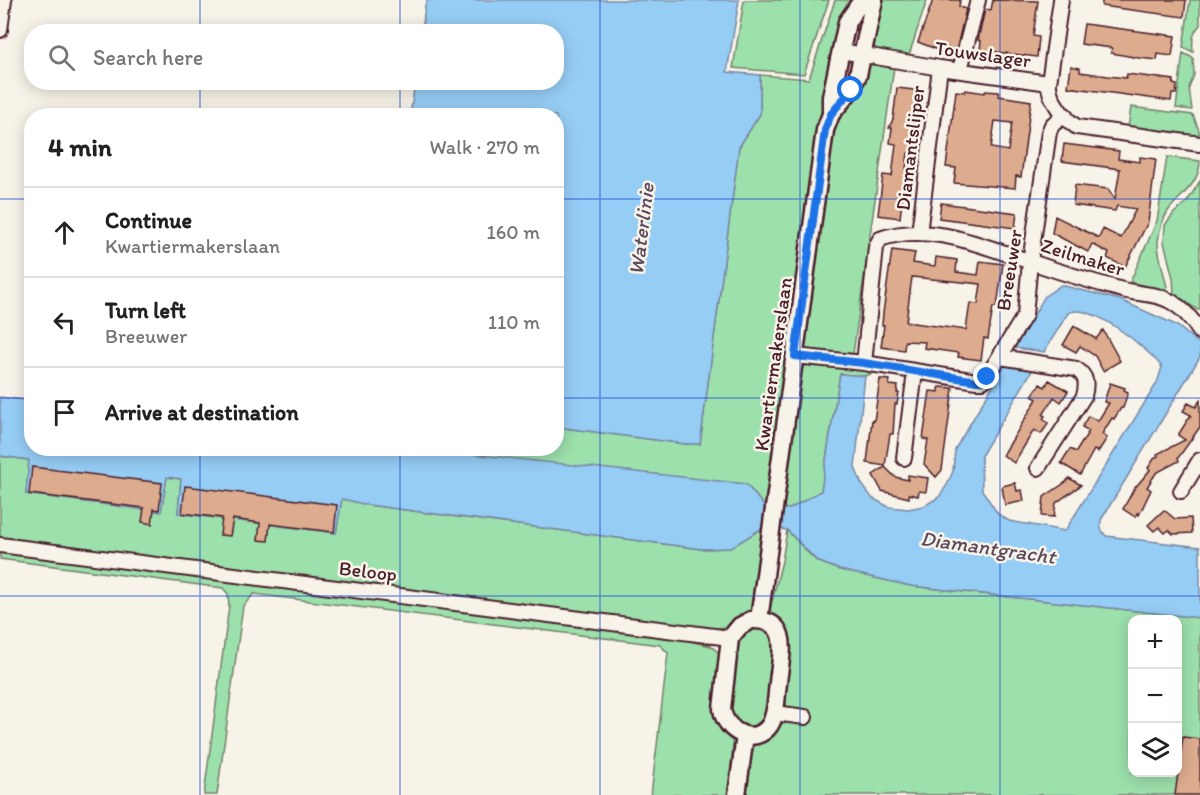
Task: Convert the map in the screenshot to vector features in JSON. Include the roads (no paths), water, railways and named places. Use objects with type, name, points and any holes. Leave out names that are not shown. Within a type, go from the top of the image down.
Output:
[{"type":"main road","name":"Kwartiermakerslaan","points":[[831,114],[831,97],[847,22],[862,0]]},
{"type":"main road","name":"Kwartiermakerslaan","points":[[759,620],[825,130],[831,114],[851,90],[858,75],[874,0]]},
{"type":"main road","points":[[751,620],[759,620],[774,627],[782,639],[783,646],[775,713],[764,730],[752,736],[732,729],[723,718],[722,710],[730,638],[740,626],[751,620]]},
{"type":"main road","points":[[737,795],[745,735]]},
{"type":"street","points":[[0,30],[4,0]]},
{"type":"street","points":[[960,70],[978,0]]},
{"type":"street","points":[[1049,83],[1061,0]]},
{"type":"street","name":"Touwslager","points":[[841,51],[940,69],[1049,83],[1050,95],[1073,125],[1081,129],[1200,144]]},
{"type":"street","name":"Diamantslijper","points":[[919,232],[940,69]]},
{"type":"street","name":"Breeuwer","points":[[795,356],[864,363],[983,381],[1025,315],[1030,262],[1049,132],[1052,126],[1065,115]]},
{"type":"street","name":"Zeilmaker","points":[[864,363],[876,247],[880,239],[919,232],[977,242],[1030,262],[1123,291],[1153,294],[1172,302],[1199,324]]},
{"type":"street","points":[[999,357],[1076,369],[1083,374],[1087,385],[1084,396],[1038,468]]},
{"type":"street","points":[[904,458],[915,372]]},
{"type":"street","points":[[1181,491],[1200,460]]},
{"type":"street","name":"Beloop","points":[[0,545],[730,638]]},
{"type":"street","points":[[775,713],[806,717]]},
{"type":"water","name":"Waterlinie","points":[[428,0],[739,0],[727,72],[760,75],[760,114],[739,147],[700,444],[564,428],[564,108],[411,108],[414,90],[564,90],[564,24],[423,24],[425,5]]},
{"type":"water","name":"Diamantgracht","points":[[1061,285],[1120,300],[1176,325],[1200,344],[1200,357],[1101,520],[1101,525],[1106,536],[1200,547],[1200,618],[911,586],[840,570],[817,561],[787,530],[764,527],[730,548],[702,549],[368,505],[342,499],[336,533],[178,513],[181,479],[167,477],[161,512],[26,494],[29,460],[0,456],[0,397],[24,400],[24,456],[488,456],[746,484],[765,507],[790,509],[821,491],[840,374],[865,376],[855,467],[861,483],[872,498],[889,507],[908,509],[924,506],[939,497],[953,471],[955,449],[1005,365],[1033,369],[981,456],[982,490],[998,514],[1009,521],[1065,531],[1157,383],[1162,367],[1145,349],[1118,329],[1104,320],[1078,311],[1068,313],[1044,352],[1015,348],[1045,296]]}]
